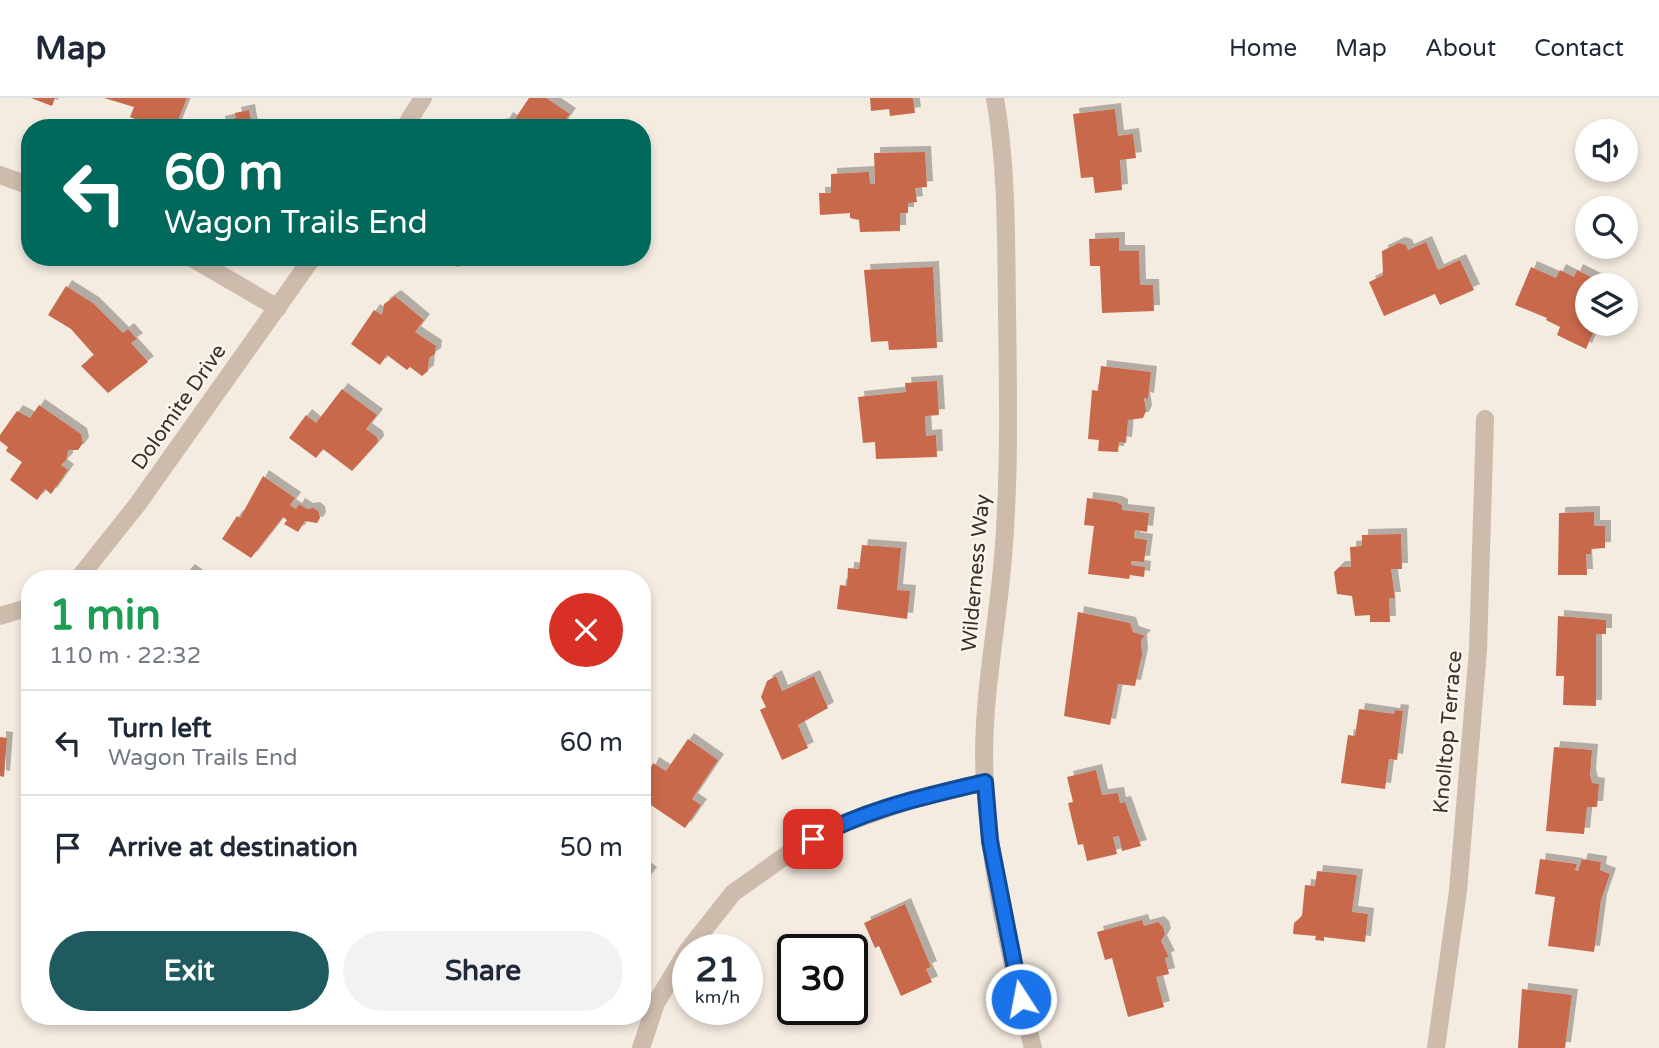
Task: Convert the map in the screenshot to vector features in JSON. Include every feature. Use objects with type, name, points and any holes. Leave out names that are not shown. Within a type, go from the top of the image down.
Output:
[{"type":"street","points":[[410,119],[424,98]]},
{"type":"street","name":"Wilderness Way","points":[[995,98],[1000,129],[1006,235],[1009,443],[1003,556],[985,722],[985,782],[990,841],[1033,1048]]},
{"type":"street","points":[[0,175],[21,183]]},
{"type":"street","points":[[206,266],[278,308]]},
{"type":"street","name":"Dolomite Drive","points":[[85,570],[137,505],[307,266]]},
{"type":"street","name":"Knolltop Terrace","points":[[1436,1048],[1458,891],[1478,650],[1485,419]]},
{"type":"street","points":[[0,616],[21,610]]},
{"type":"street","points":[[701,934],[733,893],[792,851],[834,827],[911,800],[985,782]]},
{"type":"street","points":[[651,1017],[672,976]]},
{"type":"street","points":[[640,1048],[648,1025]]},
{"type":"building","points":[[31,98],[55,98],[52,106]]},
{"type":"building","points":[[104,98],[187,98],[179,119],[135,119],[130,117],[134,107]]},
{"type":"building","points":[[529,98],[546,98],[570,114],[566,119],[515,119]]},
{"type":"building","points":[[870,98],[913,98],[915,113],[890,116],[889,109],[871,111]]},
{"type":"building","points":[[1115,109],[1118,136],[1133,134],[1136,158],[1120,160],[1122,190],[1095,193],[1093,177],[1081,178],[1073,114]]},
{"type":"building","points":[[249,110],[250,119],[232,119],[236,118],[235,113]]},
{"type":"building","points":[[925,152],[927,187],[915,188],[917,202],[908,203],[908,213],[900,213],[900,231],[860,232],[859,220],[850,218],[850,213],[820,215],[819,193],[831,193],[831,174],[869,172],[870,184],[875,184],[874,153]]},
{"type":"building","points":[[1119,238],[1119,251],[1139,251],[1140,285],[1153,285],[1154,311],[1102,313],[1100,266],[1090,266],[1089,239]]},
{"type":"building","points":[[1426,242],[1438,270],[1460,260],[1474,290],[1440,305],[1435,294],[1384,316],[1369,282],[1383,275],[1382,251],[1399,243],[1406,245],[1408,250]]},
{"type":"building","points":[[933,267],[937,348],[889,350],[888,341],[871,342],[864,270]]},
{"type":"building","points":[[1531,267],[1556,278],[1560,270],[1574,277],[1575,275],[1575,336],[1592,336],[1586,349],[1557,335],[1560,327],[1546,320],[1547,318],[1515,305]]},
{"type":"building","points":[[66,286],[93,303],[123,333],[128,329],[137,339],[131,343],[148,362],[108,393],[81,366],[94,355],[71,329],[48,315]]},
{"type":"building","points":[[395,296],[424,320],[415,332],[436,346],[435,354],[429,358],[428,371],[422,376],[410,367],[407,370],[387,355],[380,365],[351,344],[374,310],[382,315],[384,304]]},
{"type":"building","points":[[1101,366],[1151,372],[1148,399],[1144,398],[1146,411],[1143,418],[1128,420],[1126,443],[1119,442],[1118,452],[1098,451],[1099,440],[1088,439],[1092,390],[1098,391]]},
{"type":"building","points":[[937,381],[939,415],[925,416],[926,436],[936,435],[937,457],[876,459],[875,442],[863,443],[858,397],[906,392],[905,383]]},
{"type":"building","points":[[342,389],[377,415],[366,429],[377,437],[378,442],[352,471],[323,449],[316,458],[289,438],[306,415],[316,423]]},
{"type":"building","points":[[39,405],[81,434],[83,443],[78,450],[68,450],[67,459],[61,465],[68,470],[51,494],[45,489],[37,500],[10,480],[22,462],[6,451],[8,447],[0,441],[0,435],[17,411],[30,418]]},
{"type":"building","points":[[263,476],[295,498],[290,505],[296,509],[299,504],[307,509],[314,508],[319,512],[320,518],[317,523],[305,521],[298,532],[284,524],[287,520],[283,517],[251,558],[222,539],[237,516],[240,518]]},
{"type":"building","points":[[1087,498],[1116,502],[1122,505],[1122,510],[1149,513],[1147,532],[1135,530],[1134,538],[1147,540],[1144,562],[1131,561],[1131,565],[1145,567],[1144,577],[1130,575],[1129,579],[1088,574],[1094,526],[1084,525]]},
{"type":"building","points":[[1594,512],[1594,526],[1605,526],[1605,548],[1591,549],[1591,554],[1586,554],[1587,575],[1558,575],[1559,513]]},
{"type":"building","points":[[1401,534],[1402,569],[1391,569],[1395,598],[1389,598],[1390,622],[1370,622],[1370,615],[1355,616],[1352,596],[1337,594],[1334,572],[1339,567],[1351,567],[1350,547],[1362,546],[1362,535]]},
{"type":"building","points":[[862,545],[901,548],[897,590],[910,591],[907,619],[837,609],[840,585],[847,586],[848,568],[859,569]]},
{"type":"building","points":[[1078,612],[1130,623],[1133,632],[1145,636],[1141,640],[1142,655],[1135,686],[1118,684],[1110,725],[1064,716]]},
{"type":"building","points":[[1558,616],[1606,620],[1606,634],[1596,634],[1596,706],[1563,705],[1564,676],[1556,676]]},
{"type":"building","points":[[776,676],[782,691],[814,676],[828,708],[798,725],[808,748],[782,760],[760,710],[766,707],[761,697],[767,681]]},
{"type":"building","points":[[1359,709],[1394,714],[1395,710],[1403,711],[1397,760],[1389,759],[1385,789],[1341,783],[1348,735],[1355,736]]},
{"type":"building","points":[[0,737],[7,738],[4,777],[0,776]]},
{"type":"building","points":[[688,739],[718,760],[692,799],[701,805],[685,828],[651,805],[653,763],[666,771]]},
{"type":"building","points":[[1554,747],[1592,750],[1590,775],[1592,783],[1599,784],[1597,807],[1587,807],[1584,834],[1546,831]]},
{"type":"building","points":[[1096,770],[1102,795],[1118,793],[1120,803],[1125,802],[1141,846],[1122,851],[1119,836],[1113,837],[1117,854],[1087,861],[1083,844],[1078,845],[1068,803],[1073,802],[1067,777]]},
{"type":"building","points":[[1540,859],[1577,864],[1575,870],[1578,871],[1582,859],[1601,862],[1600,870],[1610,874],[1601,900],[1594,952],[1548,946],[1555,897],[1535,894]]},
{"type":"building","points":[[1317,871],[1357,875],[1352,912],[1368,914],[1365,942],[1324,937],[1324,941],[1315,940],[1316,936],[1293,934],[1294,923],[1302,916],[1305,885],[1315,886]]},
{"type":"building","points":[[905,904],[931,967],[926,969],[932,982],[901,996],[879,946],[875,948],[864,923]]},
{"type":"building","points":[[1142,920],[1144,926],[1158,922],[1163,927],[1165,934],[1161,941],[1169,957],[1165,958],[1169,974],[1156,977],[1164,1007],[1128,1017],[1112,958],[1105,960],[1097,932]]},
{"type":"building","points":[[1522,989],[1572,995],[1565,1048],[1518,1048]]},
{"type":"route","points":[[813,839],[834,827],[911,800],[985,782],[990,841],[1021,999]]}]
